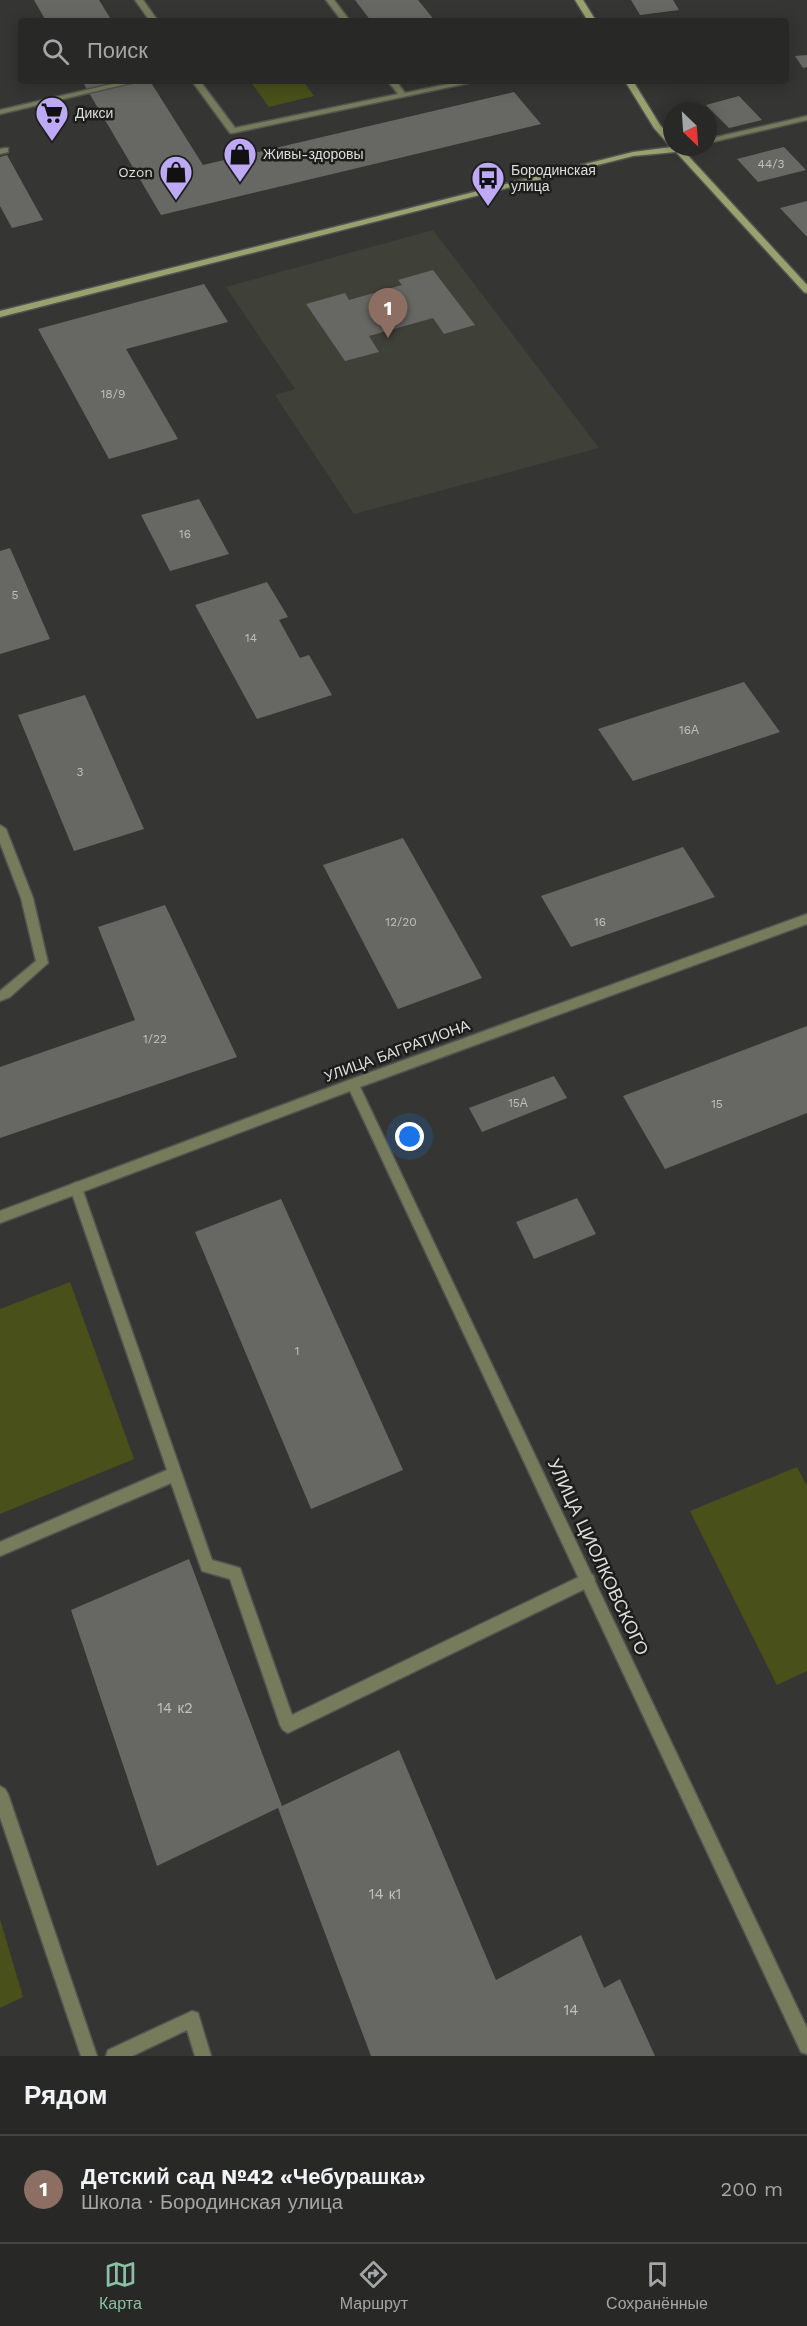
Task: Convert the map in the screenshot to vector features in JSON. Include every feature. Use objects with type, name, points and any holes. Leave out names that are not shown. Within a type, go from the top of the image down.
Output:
[{"type":"street","points":[[139,0],[152,18]]},
{"type":"street","points":[[330,0],[344,18]]},
{"type":"street","points":[[579,0],[590,18]]},
{"type":"street","points":[[0,112],[122,84]]},
{"type":"street","points":[[198,84],[233,131],[460,84]]},
{"type":"street","points":[[394,84],[403,96]]},
{"type":"street","points":[[631,84],[663,132]]},
{"type":"street","points":[[717,139],[807,118]]},
{"type":"street","points":[[0,314],[633,153],[663,148]]},
{"type":"street","points":[[686,156],[807,290]]},
{"type":"street","points":[[0,829],[27,898],[42,963],[6,994],[0,996]]},
{"type":"street","name":"УЛИЦА БАГРАТИОНА","points":[[0,1217],[353,1084],[807,920]]},
{"type":"street","name":"УЛИЦА ЦИОЛКОВСКОГО","points":[[353,1084],[807,2046]]},
{"type":"street","points":[[76,1188],[207,1566],[236,1573],[288,1725],[588,1580]]},
{"type":"street","points":[[0,1549],[175,1473]]},
{"type":"street","points":[[0,1794],[89,2056]]},
{"type":"street","points":[[114,2056],[192,2019],[203,2056]]},
{"type":"shaded area","points":[[433,230],[599,448],[354,514],[275,395],[295,389],[226,287]]},
{"type":"green space","points":[[252,84],[305,84],[314,96],[269,107]]},
{"type":"green space","points":[[70,1282],[134,1459],[0,1514],[0,1309]]},
{"type":"green space","points":[[797,1467],[807,1486],[807,1671],[777,1685],[690,1511]]},
{"type":"green space","points":[[0,1919],[23,1997],[0,2008]]},
{"type":"building","points":[[34,0],[99,0],[110,18],[44,18]]},
{"type":"building","points":[[355,0],[418,0],[433,18],[369,18]]},
{"type":"building","points":[[631,0],[673,0],[679,10],[640,15]]},
{"type":"building","points":[[807,55],[807,67],[803,68],[795,56]]},
{"type":"building","points":[[84,84],[152,84],[203,165],[514,92],[541,124],[161,215]]},
{"type":"building","points":[[739,96],[762,120],[729,128],[717,116],[717,102]]},
{"type":"building","points":[[784,147],[806,170],[758,182],[737,159]]},
{"type":"building","points":[[7,155],[43,220],[12,228],[0,206],[0,157]]},
{"type":"building","points":[[807,201],[807,237],[780,208]]},
{"type":"building","points":[[433,270],[475,325],[444,334],[433,318],[369,336],[379,352],[345,361],[306,304],[345,293],[349,300],[402,285],[398,280]]},
{"type":"building","points":[[204,284],[228,322],[126,349],[178,439],[109,459],[38,329]]},
{"type":"building","points":[[199,499],[229,554],[170,571],[141,515]]},
{"type":"building","points":[[10,548],[50,639],[0,654],[0,551]]},
{"type":"building","points":[[267,582],[288,617],[279,620],[300,658],[309,655],[332,695],[257,719],[195,605]]},
{"type":"building","points":[[744,682],[780,732],[633,781],[598,729]]},
{"type":"building","points":[[85,695],[144,829],[74,851],[18,715]]},
{"type":"building","points":[[403,838],[482,978],[398,1009],[323,865]]},
{"type":"building","points":[[683,847],[715,897],[571,947],[541,896]]},
{"type":"building","points":[[165,905],[237,1057],[0,1138],[0,1067],[135,1020],[98,927]]},
{"type":"building","points":[[807,1026],[807,1113],[665,1169],[623,1096]]},
{"type":"building","points":[[554,1076],[567,1098],[482,1132],[469,1108]]},
{"type":"building","points":[[577,1198],[596,1234],[534,1259],[516,1222]]},
{"type":"building","points":[[281,1199],[403,1470],[311,1509],[195,1232]]},
{"type":"building","points":[[189,1559],[282,1806],[399,1750],[496,1980],[581,1935],[604,1988],[620,1979],[655,2056],[371,2056],[278,1808],[157,1866],[71,1610]]},
{"type":"place","name":"Дикси","points":[[52,142]]},
{"type":"place","name":"Живы-здоровы","points":[[240,183]]},
{"type":"place","name":"Ozon","points":[[176,201]]},
{"type":"place","name":"Бородинская улица","points":[[488,207]]},
{"type":"place","name":"Детский сад №42 «Чебурашка»","points":[[388,338]]}]
